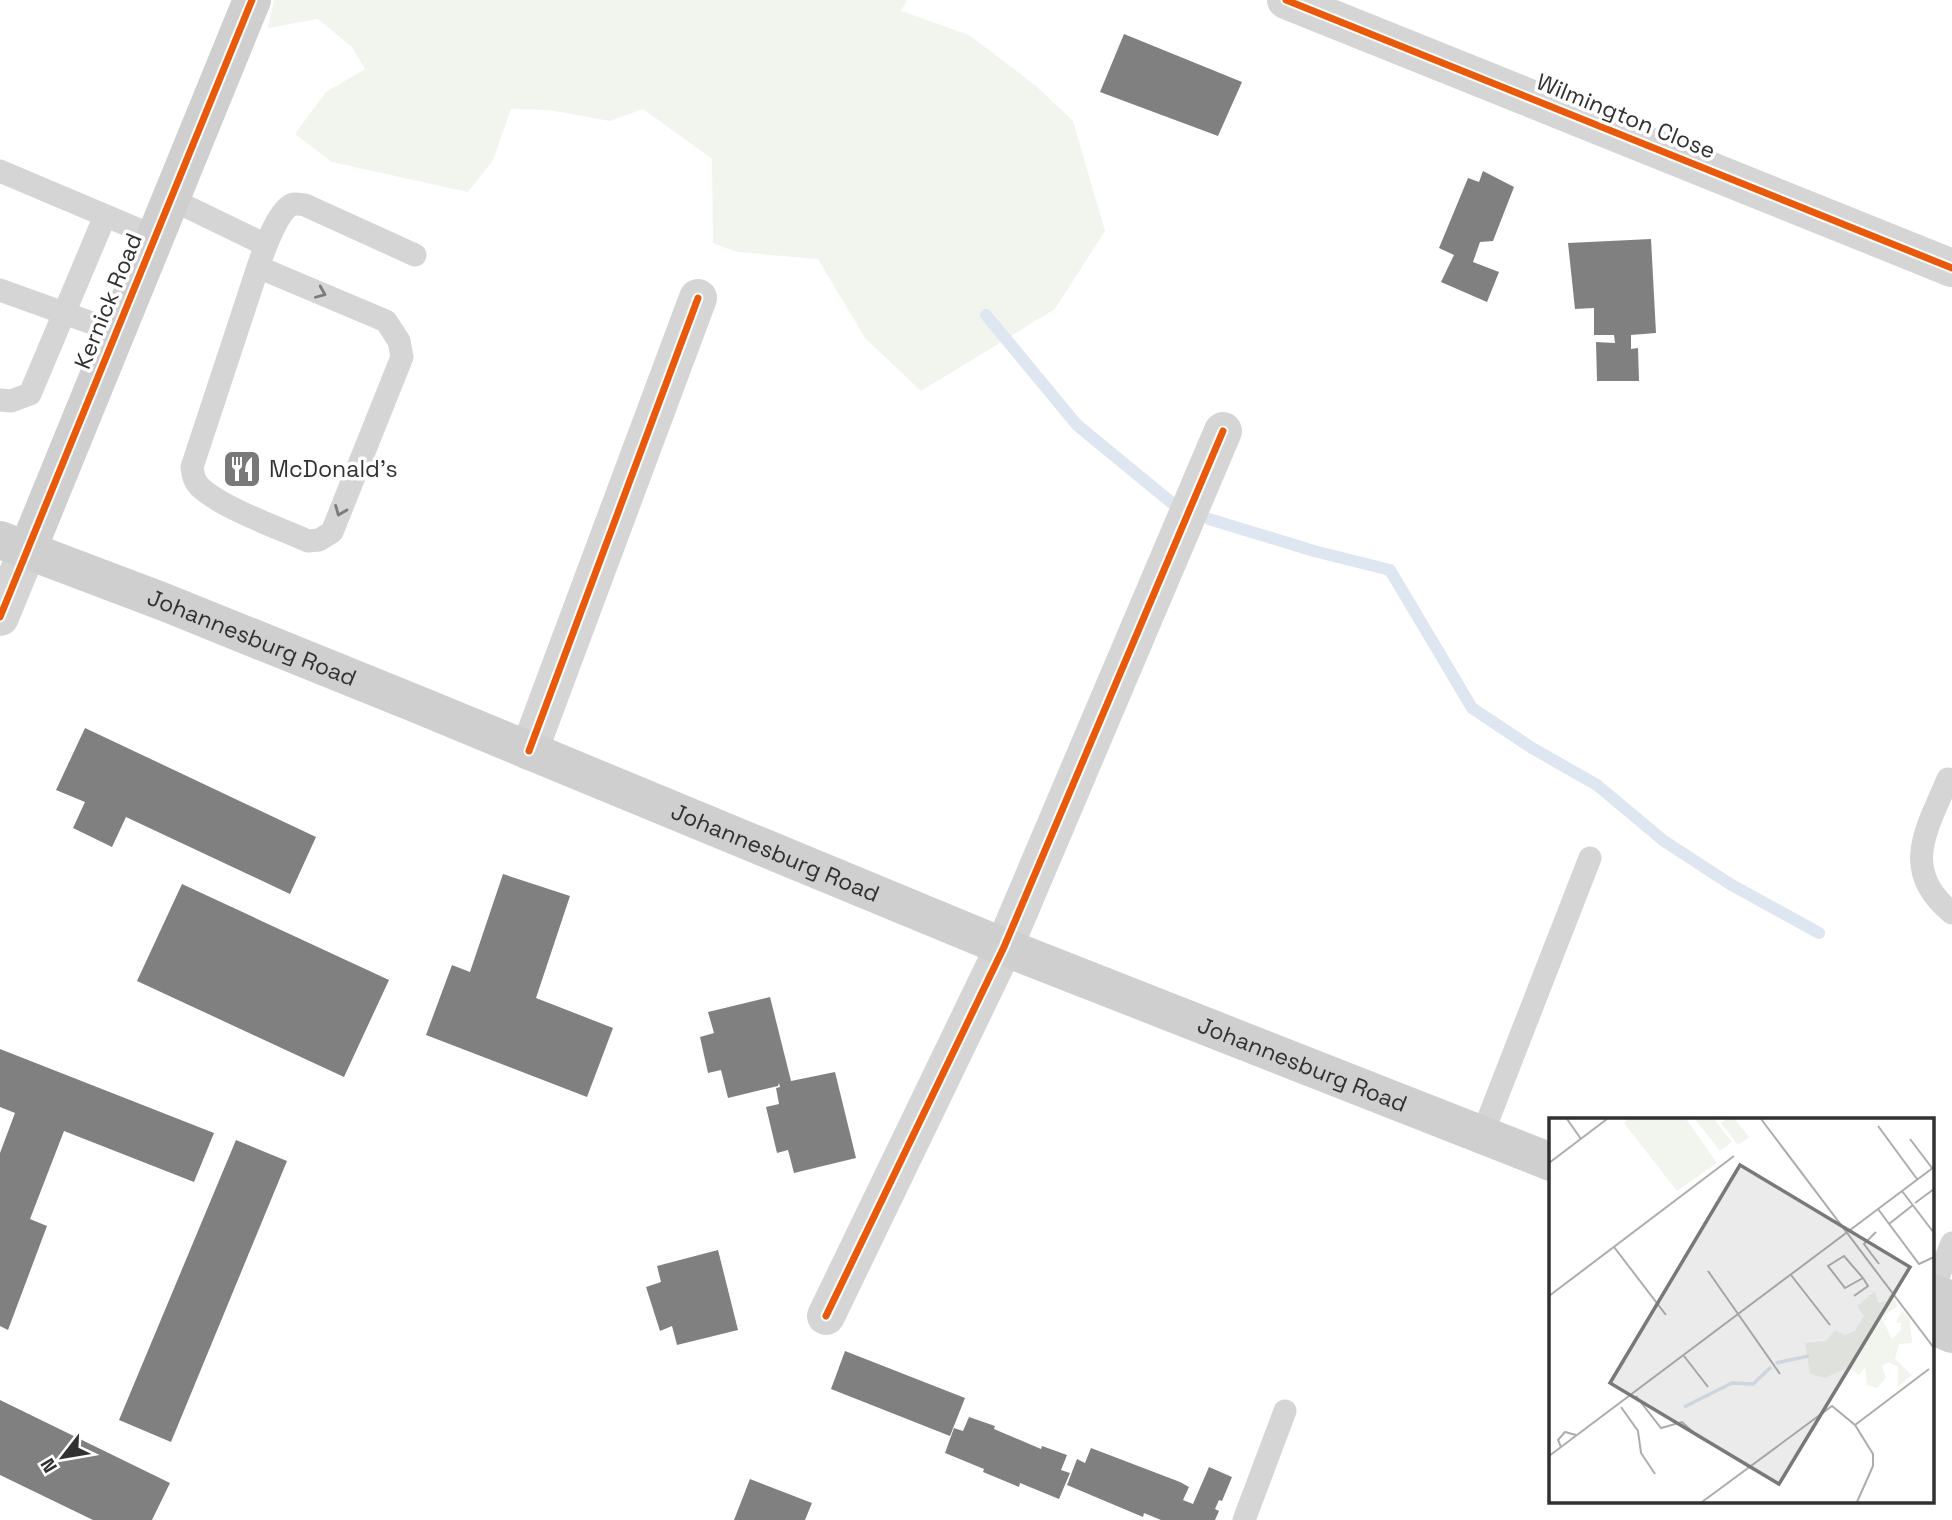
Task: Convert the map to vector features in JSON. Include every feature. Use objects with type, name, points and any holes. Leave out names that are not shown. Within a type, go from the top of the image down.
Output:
[{"type":"main road","name":"Kernick Road","points":[[14,546],[117,332],[252,0]]},
{"type":"main road","name":"Johannesburg Road","points":[[14,546],[177,607],[1004,947],[1549,1161]]},
{"type":"main road","points":[[1934,1291],[1952,1300]]},
{"type":"main road","points":[[1934,1326],[1952,1334]]},
{"type":"street","name":"Wilmington Close","points":[[1286,0],[1952,268]]},
{"type":"street","points":[[529,751],[698,298]]},
{"type":"street","points":[[826,1316],[1004,947],[1223,431]]},
{"type":"street","name":"Kernick Road","points":[[0,617],[14,546]]},
{"type":"lane","points":[[0,171],[156,237]]},
{"type":"lane","points":[[171,199],[266,245]]},
{"type":"lane","points":[[258,267],[386,321],[399,341],[402,357],[332,532],[319,540],[308,541],[217,500],[199,486],[194,479],[192,467],[258,267],[266,245],[285,208],[295,204],[305,205],[415,255]]},
{"type":"lane","points":[[0,400],[11,401],[30,394],[105,216]]},
{"type":"lane","points":[[0,290],[117,332]]},
{"type":"lane","points":[[1948,779],[1922,840],[1922,864],[1928,887],[1940,904],[1952,914]]},
{"type":"lane","points":[[1482,1135],[1590,858]]},
{"type":"lane","points":[[1934,1288],[1952,1243]]},
{"type":"lane","points":[[1244,1520],[1285,1411]]},
{"type":"shaded area","points":[[274,0],[907,0],[901,11],[969,35],[1035,85],[1073,121],[1105,231],[1055,309],[921,391],[865,338],[818,259],[737,252],[713,243],[712,159],[643,109],[610,121],[549,110],[511,109],[493,160],[468,192],[332,162],[295,134],[326,92],[365,69],[352,47],[318,19],[268,28]]},
{"type":"building","points":[[1124,34],[1242,82],[1218,136],[1100,92]]},
{"type":"building","points":[[1483,171],[1514,187],[1493,241],[1480,242],[1473,262],[1499,272],[1487,302],[1441,282],[1454,255],[1439,248],[1468,178],[1479,182]]},
{"type":"building","points":[[1651,239],[1656,333],[1631,335],[1631,349],[1638,348],[1639,381],[1597,381],[1596,342],[1615,343],[1614,335],[1594,335],[1594,308],[1575,309],[1568,243]]},
{"type":"building","points":[[85,728],[316,837],[290,894],[126,817],[112,847],[73,828],[85,802],[56,790]]},
{"type":"building","points":[[503,874],[570,896],[536,998],[613,1028],[587,1097],[426,1035],[452,965],[470,972]]},
{"type":"building","points":[[182,884],[389,980],[344,1077],[137,981]]},
{"type":"building","points":[[770,997],[791,1081],[835,1072],[856,1158],[794,1173],[788,1150],[777,1153],[766,1107],[779,1104],[776,1088],[780,1087],[779,1083],[778,1086],[728,1098],[721,1070],[708,1073],[700,1037],[714,1033],[708,1012]]},
{"type":"building","points":[[0,1049],[214,1133],[194,1182],[64,1131],[30,1219],[47,1226],[8,1330],[0,1326],[0,1153],[15,1113],[0,1107]]},
{"type":"building","points":[[236,1140],[287,1161],[171,1442],[119,1420]]},
{"type":"building","points":[[718,1250],[738,1330],[677,1345],[672,1326],[660,1331],[646,1287],[661,1282],[657,1266]]},
{"type":"building","points":[[845,1351],[965,1398],[950,1436],[831,1389]]},
{"type":"building","points":[[0,1400],[170,1483],[152,1520],[93,1520],[0,1475]]},
{"type":"building","points":[[969,1417],[995,1426],[994,1429],[1041,1449],[1042,1446],[1067,1455],[1061,1470],[1070,1473],[1059,1499],[1020,1483],[1019,1487],[945,1453],[954,1428],[963,1431]]},
{"type":"building","points":[[1091,1448],[1180,1482],[1189,1487],[1183,1500],[1193,1504],[1209,1467],[1232,1477],[1222,1501],[1219,1500],[1215,1509],[1219,1511],[1215,1520],[1161,1520],[1144,1513],[1143,1517],[1067,1485],[1077,1459],[1085,1463]]},
{"type":"building","points":[[750,1479],[812,1503],[805,1520],[734,1520]]},
{"type":"waterway","points":[[986,315],[1077,425],[1172,503]]},
{"type":"waterway","points":[[1209,519],[1314,551],[1390,570],[1472,708],[1532,748],[1597,785],[1664,841],[1730,884],[1819,933]]},
{"type":"cycle path","points":[[0,617],[252,0]]},
{"type":"cycle path","points":[[1286,0],[1952,268]]},
{"type":"cycle path","points":[[529,751],[698,298]]},
{"type":"cycle path","points":[[826,1316],[1004,947],[1223,431]]},
{"type":"place","name":"McDonald's","points":[[242,469]]}]
